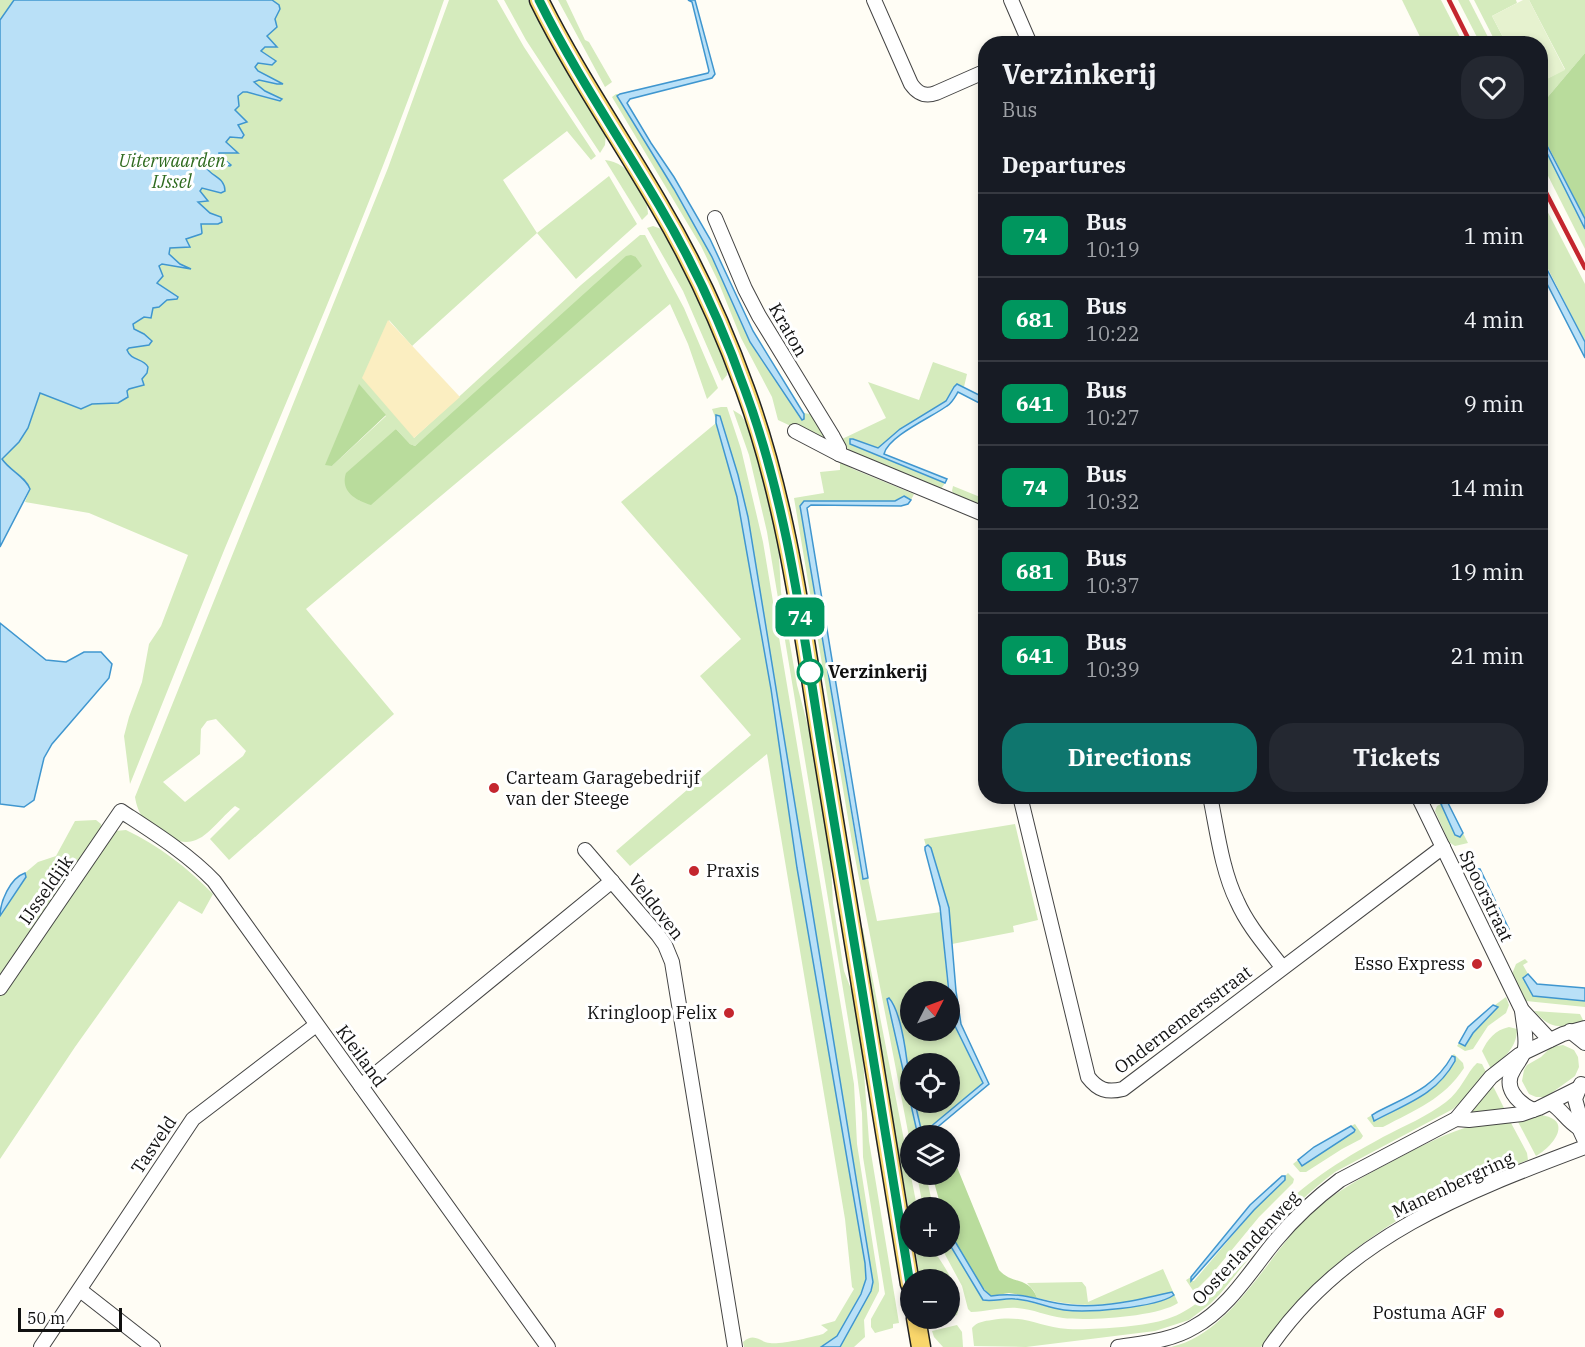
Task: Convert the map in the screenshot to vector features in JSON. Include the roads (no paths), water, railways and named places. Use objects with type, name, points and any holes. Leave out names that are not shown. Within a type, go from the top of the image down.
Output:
[{"type":"main road","points":[[538,0],[699,277],[746,390],[770,463],[782,516],[804,641],[908,1269]]},
{"type":"main road","points":[[918,1329],[921,1347]]},
{"type":"street","points":[[874,0],[911,84],[920,93],[930,95],[978,75]]},
{"type":"street","points":[[1011,0],[1027,36]]},
{"type":"street","name":"Kraton","points":[[715,218],[759,316],[833,437],[839,454]]},
{"type":"street","points":[[795,431],[839,454],[978,512]]},
{"type":"street","name":"Ondernemersstraat","points":[[1022,804],[1088,1077],[1093,1084],[1105,1091],[1123,1089],[1443,847]]},
{"type":"street","points":[[1212,804],[1228,877],[1237,902],[1282,967]]},
{"type":"street","name":"Spoorstraat","points":[[1422,804],[1522,1010],[1550,1040]]},
{"type":"street","name":"IJsseldijk","points":[[0,988],[121,811]]},
{"type":"street","name":"Kleiland","points":[[121,811],[196,862],[214,881],[548,1347]]},
{"type":"street","points":[[585,850],[612,881]]},
{"type":"street","name":"Veldoven","points":[[361,1086],[612,881],[658,935],[672,962],[735,1347]]},
{"type":"street","name":"Spoorstraat","points":[[1522,1010],[1526,1038],[1524,1053]]},
{"type":"street","name":"Tasveld","points":[[41,1347],[193,1119],[316,1025]]},
{"type":"street","name":"Oosterlandenweg","points":[[1118,1347],[1170,1337],[1193,1328],[1205,1320],[1227,1300],[1290,1223],[1340,1180],[1456,1119],[1494,1075],[1524,1053],[1570,1031],[1585,1028]]},
{"type":"street","points":[[1570,1031],[1585,1043]]},
{"type":"street","points":[[1524,1053],[1511,1072],[1510,1084],[1515,1097],[1533,1110]]},
{"type":"street","points":[[1582,1134],[1575,1099],[1583,1084]]},
{"type":"street","name":"Oosterlandenweg","points":[[1456,1119],[1508,1116],[1533,1110],[1551,1103],[1583,1084]]},
{"type":"street","points":[[1551,1103],[1559,1108],[1582,1134]]},
{"type":"street","name":"Manenbergring","points":[[1270,1347],[1289,1321],[1328,1280],[1360,1254],[1406,1224],[1473,1191],[1585,1147]]},
{"type":"street","points":[[80,1290],[153,1347]]},
{"type":"water","points":[[14,0],[272,0],[279,5],[280,9],[275,19],[277,27],[267,36],[277,47],[265,47],[261,51],[276,61],[272,65],[258,63],[255,67],[258,71],[283,84],[259,80],[254,82],[265,91],[282,99],[280,101],[247,92],[238,96],[239,106],[235,110],[247,122],[238,125],[244,135],[242,138],[230,137],[226,142],[238,153],[219,153],[230,166],[209,163],[205,166],[223,183],[225,191],[221,193],[202,188],[200,191],[208,201],[198,202],[210,213],[221,217],[222,222],[201,224],[201,234],[186,239],[190,247],[170,248],[169,254],[180,264],[191,269],[162,264],[159,266],[163,276],[157,283],[178,297],[153,308],[151,318],[144,317],[133,324],[134,329],[152,341],[149,345],[127,350],[131,356],[148,367],[142,379],[144,385],[129,389],[128,397],[118,403],[92,404],[81,409],[40,393],[28,428],[19,442],[2,459],[28,484],[30,489],[0,547],[0,20]]},
{"type":"water","points":[[688,0],[695,0],[715,74],[712,78],[630,99],[627,103],[710,239],[753,331],[804,414],[802,420],[750,342],[712,257],[674,189],[617,96],[708,73],[692,2]]},
{"type":"water","points":[[1548,147],[1585,219],[1585,229],[1548,155]]},
{"type":"water","points":[[1548,271],[1585,342],[1585,358],[1548,286]]},
{"type":"water","points":[[957,384],[978,394],[978,402],[958,392],[949,405],[893,440],[884,454],[947,479],[945,483],[850,444],[850,439],[853,439],[878,448],[900,429],[946,401]]},
{"type":"water","points":[[716,415],[720,416],[748,517],[873,1282],[871,1291],[840,1347],[821,1347],[837,1336],[861,1294],[866,1279],[865,1263],[797,868],[771,689],[737,497],[716,423]]},
{"type":"water","points":[[904,496],[911,500],[908,504],[901,506],[811,505],[807,508],[868,878],[863,879],[800,506],[804,501],[895,501]]},
{"type":"water","points":[[0,623],[46,660],[66,662],[84,652],[101,652],[112,664],[109,678],[52,744],[44,758],[34,800],[24,807],[0,804]]},
{"type":"water","points":[[1441,804],[1448,804],[1463,833],[1460,837],[1455,835]]},
{"type":"water","points":[[928,845],[931,848],[949,908],[955,981],[948,981],[940,907],[925,850]]},
{"type":"water","points":[[1475,869],[1480,869],[1509,929],[1507,932],[1502,932],[1500,929],[1473,873]]},
{"type":"water","points":[[25,873],[26,877],[0,916],[10,885]]},
{"type":"water","points":[[1528,974],[1537,984],[1585,988],[1585,1001],[1533,996],[1523,978]]},
{"type":"water","points":[[889,998],[899,1018],[900,1041],[903,1041],[905,1053],[900,1053],[900,1056],[887,999]]},
{"type":"water","points":[[1493,1005],[1498,1007],[1473,1033],[1465,1046],[1459,1043],[1468,1027]]},
{"type":"water","points":[[960,1017],[961,1024],[989,1084],[960,1108],[960,1102],[983,1083],[960,1036]]},
{"type":"water","points":[[1452,1056],[1455,1057],[1455,1061],[1430,1090],[1374,1121],[1372,1115],[1429,1084]]},
{"type":"water","points":[[913,1113],[917,1113],[920,1125],[915,1125]]},
{"type":"water","points":[[947,1113],[954,1113],[940,1125],[933,1125]]},
{"type":"water","points":[[1351,1126],[1354,1132],[1302,1166],[1298,1160],[1314,1147]]},
{"type":"water","points":[[1282,1176],[1285,1176],[1285,1180],[1254,1210],[1191,1281],[1191,1277],[1250,1205]]},
{"type":"water","points":[[960,1250],[984,1290],[991,1296],[1023,1296],[1059,1304],[1083,1306],[1121,1303],[1172,1292],[1174,1295],[1165,1300],[1137,1306],[1088,1311],[1064,1310],[1015,1299],[983,1300],[957,1257],[960,1257]]},
{"type":"railway","points":[[1449,0],[1467,36]]},
{"type":"railway","points":[[1548,196],[1585,268]]},
{"type":"place","name":"Verzinkerij","points":[[810,672]]},
{"type":"place","name":"Carteam Garagebedrijf van der Steege","points":[[494,788]]},
{"type":"place","name":"Praxis","points":[[694,871]]},
{"type":"place","name":"Esso Express","points":[[1477,964]]},
{"type":"place","name":"Kringloop Felix","points":[[729,1013]]},
{"type":"place","name":"Postuma AGF","points":[[1499,1313]]},
{"type":"park label","name":"Uiterwaarden IJssel","points":[[172,171]]}]
